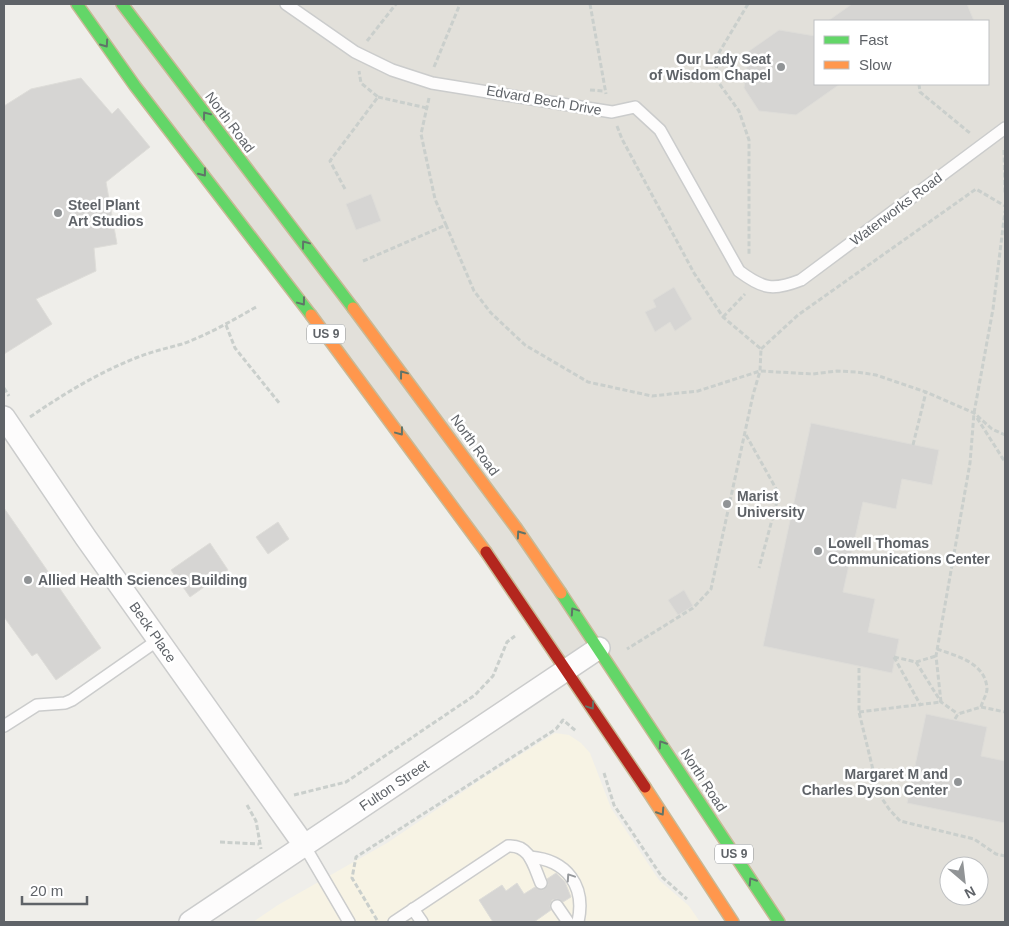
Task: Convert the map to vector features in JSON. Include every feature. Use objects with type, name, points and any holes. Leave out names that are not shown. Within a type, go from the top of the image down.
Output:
[{"type":"highway","name":"US 9","points":[[77,4],[135,86],[418,456],[566,670],[733,922]]},
{"type":"highway","name":"North Road","points":[[122,4],[443,427],[517,529],[599,648],[779,922]]},
{"type":"street","name":"Beck Place","points":[[8,422],[158,640],[304,845]]},
{"type":"street","name":"Fulton Street","points":[[190,922],[599,648]]},
{"type":"lane","name":"Edvard Bech Drive","points":[[286,4],[355,52],[392,70],[432,83],[612,112],[635,107],[660,130],[739,271],[756,284]]},
{"type":"lane","name":"Waterworks Road","points":[[756,284],[767,288],[785,286],[801,280],[1005,128]]},
{"type":"lane","points":[[4,726],[37,705],[65,703],[72,700],[158,640]]},
{"type":"lane","points":[[304,845],[349,922]]},
{"type":"lane","points":[[394,922],[508,846],[516,845],[525,850],[542,883]]},
{"type":"lane","points":[[530,857],[547,858],[565,870],[578,889],[580,901],[578,922]]},
{"type":"lane","points":[[557,906],[568,922]]},
{"type":"lane","points":[[414,909],[422,922]]},
{"type":"path","points":[[396,4],[370,38],[355,52],[361,83],[378,97],[427,108]]},
{"type":"path","points":[[460,4],[433,72],[421,134],[436,199],[474,291],[491,313],[525,345],[588,382],[652,396],[698,391],[760,371],[813,374],[837,371],[876,375],[926,392],[974,413],[992,429],[1005,435]]},
{"type":"path","points":[[590,4],[604,91],[626,147],[694,273],[723,318],[761,349]]},
{"type":"path","points":[[723,318],[756,284],[749,260],[749,140],[739,111],[716,79],[717,56],[748,4]]},
{"type":"path","points":[[919,85],[920,92],[984,142]]},
{"type":"path","points":[[345,189],[330,161],[378,97]]},
{"type":"path","points":[[1005,128],[1005,194]]},
{"type":"path","points":[[624,651],[693,608],[711,589],[746,435],[753,395],[760,371],[761,349],[798,315],[976,189],[1005,206]]},
{"type":"path","points":[[941,702],[936,656],[970,463],[974,413],[993,309],[1005,211]]},
{"type":"path","points":[[363,261],[446,225]]},
{"type":"path","points":[[8,422],[102,373],[141,356],[183,343],[226,325],[258,306]]},
{"type":"path","points":[[226,325],[235,348],[280,404]]},
{"type":"path","points":[[913,445],[926,392]]},
{"type":"path","points":[[974,413],[1005,462]]},
{"type":"path","points":[[746,435],[779,494],[759,568]]},
{"type":"path","points":[[290,796],[346,782],[475,695],[492,676],[507,642]]},
{"type":"path","points":[[937,649],[965,658],[981,670],[987,689],[981,708]]},
{"type":"path","points":[[921,706],[894,657],[916,662],[936,656]]},
{"type":"path","points":[[916,662],[941,702],[958,714]]},
{"type":"path","points":[[859,668],[860,712],[881,797],[900,821],[974,839],[996,854],[1005,856]]},
{"type":"path","points":[[860,712],[921,706],[941,702]]},
{"type":"path","points":[[955,719],[958,714],[981,708],[1005,712]]},
{"type":"path","points":[[379,922],[352,878],[356,857],[556,729],[563,720],[578,733]]},
{"type":"path","points":[[602,764],[614,805],[662,877],[691,903]]},
{"type":"path","points":[[220,842],[259,844]]},
{"type":"shaded area","name":"Marist University","points":[[78,4],[1005,4],[1005,922],[778,922],[595,645],[562,666]]},
{"type":"shaded area","points":[[555,733],[569,735],[581,743],[590,753],[611,808],[659,880],[689,906],[700,922],[253,922],[278,905],[387,843],[482,779]]},
{"type":"building","points":[[852,4],[967,4],[974,20],[829,20]]},
{"type":"building","name":"Our Lady Seat of Wisdom Chapel","points":[[779,30],[814,36],[814,85],[839,85],[796,115],[759,111],[744,88],[749,51]]},
{"type":"building","name":"Steel Plant Art Studios","points":[[81,78],[112,114],[118,108],[150,147],[106,182],[117,244],[94,248],[96,271],[36,299],[52,324],[4,354],[4,106],[31,89]]},
{"type":"building","points":[[371,194],[381,221],[356,230],[346,204]]},
{"type":"building","points":[[674,287],[692,319],[675,331],[670,322],[655,332],[645,312],[656,307],[653,300]]},
{"type":"building","name":"Lowell Thomas Communications Center","points":[[811,423],[939,450],[932,485],[902,479],[896,509],[863,502],[843,592],[875,599],[868,632],[899,639],[892,673],[763,646]]},
{"type":"building","name":"Allied Health Sciences Building","points":[[4,508],[101,648],[56,680],[37,653],[32,656],[4,617]]},
{"type":"building","points":[[278,522],[289,539],[268,554],[256,537]]},
{"type":"building","points":[[210,543],[228,570],[190,597],[171,570]]},
{"type":"building","points":[[684,590],[693,606],[678,615],[668,600]]},
{"type":"building","name":"Margaret M and Charles Dyson Center","points":[[926,714],[987,727],[981,756],[1005,761],[1005,823],[907,803]]},
{"type":"building","points":[[556,873],[565,882],[571,897],[563,902],[557,899],[552,900],[551,910],[534,922],[493,922],[479,900],[502,885],[506,891],[517,883],[524,894],[535,887],[543,890],[548,885],[547,879]]},
{"type":"traffic: fast","points":[[77,4],[135,86],[311,315]]},
{"type":"traffic: fast","points":[[122,4],[353,308]]},
{"type":"traffic: fast","points":[[561,593],[779,922]]},
{"type":"traffic: slow","points":[[353,308],[517,529],[561,593]]},
{"type":"traffic: slow","points":[[311,315],[486,552]]},
{"type":"traffic: slow","points":[[645,787],[733,922]]},
{"type":"traffic: jam","points":[[486,552],[645,787]]},
{"type":"place","name":"Our Lady Seat of Wisdom Chapel","points":[[781,67]]},
{"type":"place","name":"Steel Plant Art Studios","points":[[58,213]]},
{"type":"place","name":"Marist University","points":[[727,504]]},
{"type":"place","name":"Lowell Thomas Communications Center","points":[[818,551]]},
{"type":"place","name":"Allied Health Sciences Building","points":[[28,580]]},
{"type":"place","name":"Margaret M and Charles Dyson Center","points":[[958,782]]}]
